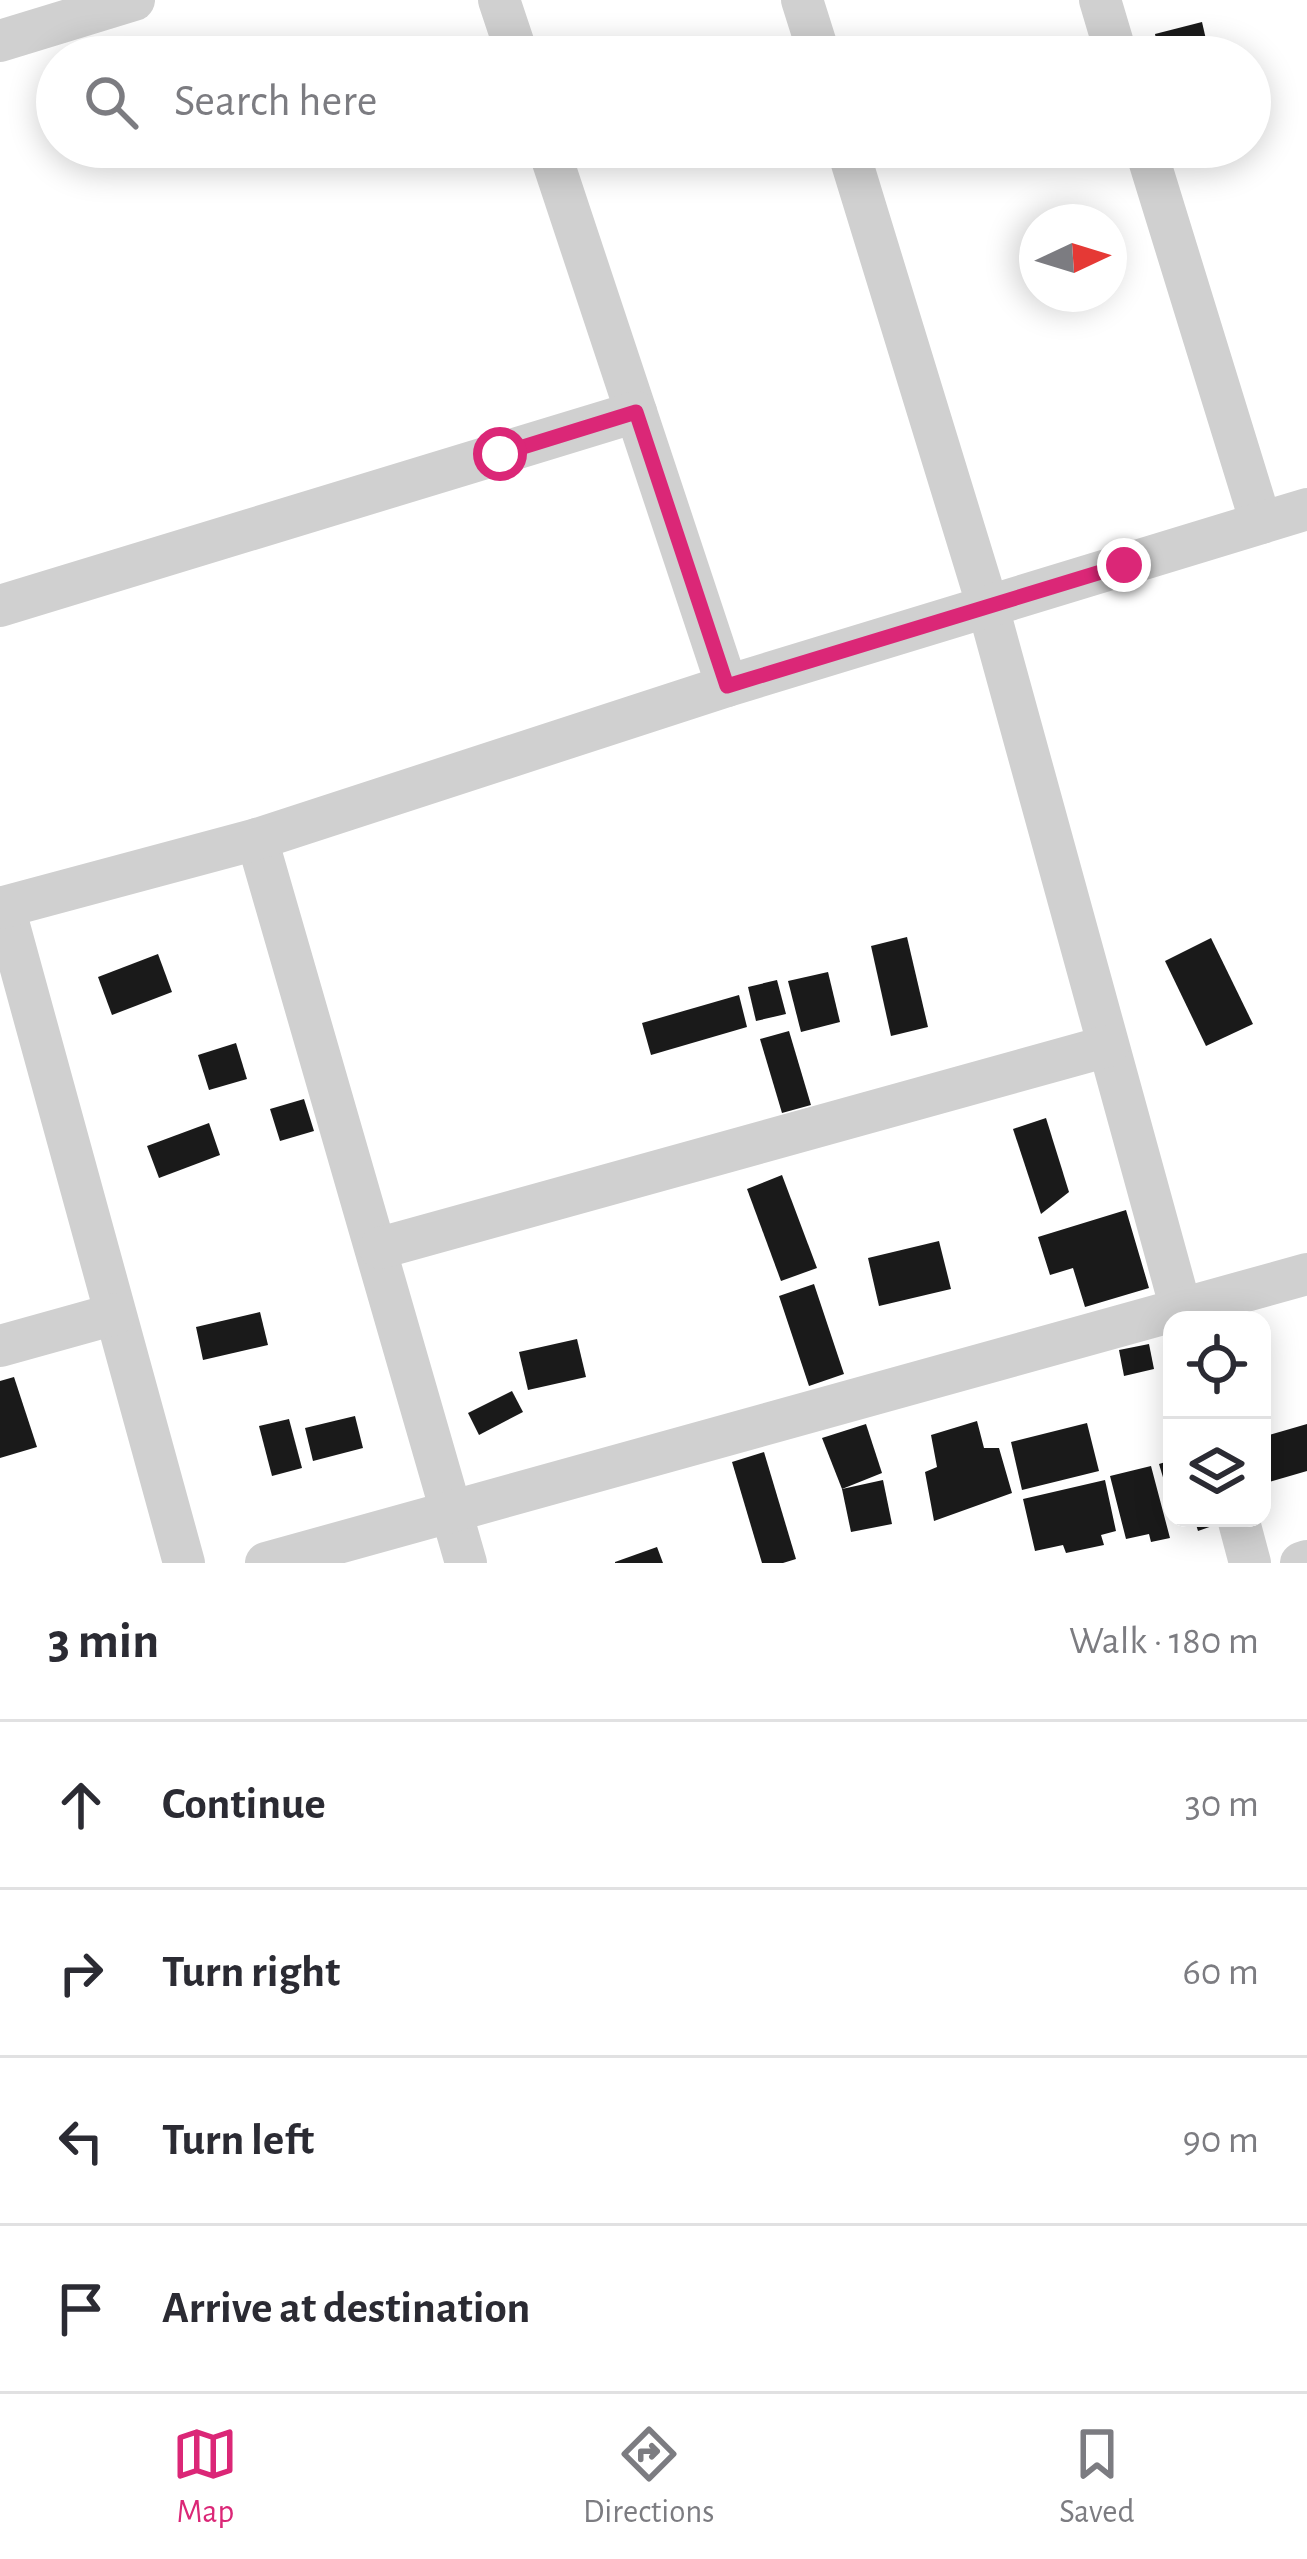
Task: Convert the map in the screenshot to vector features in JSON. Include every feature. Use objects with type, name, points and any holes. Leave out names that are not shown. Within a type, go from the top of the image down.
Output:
[{"type":"street","points":[[0,40],[134,0]]},
{"type":"street","points":[[499,0],[511,36]]},
{"type":"street","points":[[802,0],[813,36]]},
{"type":"street","points":[[1100,0],[1111,36]]},
{"type":"street","points":[[555,168],[727,686]]},
{"type":"street","points":[[853,168],[988,607],[1181,1311]]},
{"type":"street","points":[[1151,168],[1261,523]]},
{"type":"street","points":[[0,607],[636,412]]},
{"type":"street","points":[[184,1563],[2,908],[257,838],[727,686],[1307,509]]},
{"type":"street","points":[[257,838],[380,1248],[466,1563]]},
{"type":"street","points":[[380,1248],[1108,1046]]},
{"type":"street","points":[[1194,1311],[1307,1274]]},
{"type":"street","points":[[0,1346],[116,1314]]},
{"type":"street","points":[[266,1563],[1163,1320]]},
{"type":"street","points":[[1240,1527],[1250,1563]]},
{"type":"building","points":[[1202,22],[1205,36],[1155,36]]},
{"type":"building","points":[[907,937],[928,1027],[891,1036],[871,946]]},
{"type":"building","points":[[1211,938],[1253,1024],[1206,1046],[1165,961]]},
{"type":"building","points":[[158,954],[172,992],[112,1015],[98,977]]},
{"type":"building","points":[[828,972],[840,1022],[801,1032],[788,981]]},
{"type":"building","points":[[777,980],[786,1014],[756,1021],[748,987]]},
{"type":"building","points":[[739,995],[747,1027],[651,1055],[642,1023]]},
{"type":"building","points":[[789,1031],[811,1105],[782,1113],[760,1039]]},
{"type":"building","points":[[236,1043],[247,1079],[209,1090],[198,1055]]},
{"type":"building","points":[[304,1099],[314,1131],[280,1141],[270,1109]]},
{"type":"building","points":[[1046,1118],[1069,1192],[1041,1214],[1013,1129]]},
{"type":"building","points":[[209,1123],[220,1155],[159,1178],[147,1146]]},
{"type":"building","points":[[782,1175],[817,1268],[781,1281],[747,1189]]},
{"type":"building","points":[[1126,1210],[1149,1288],[1085,1307],[1073,1268],[1050,1275],[1038,1237]]},
{"type":"building","points":[[939,1241],[951,1289],[879,1306],[868,1258]]},
{"type":"building","points":[[814,1284],[844,1374],[809,1386],[779,1296]]},
{"type":"building","points":[[260,1312],[268,1345],[203,1360],[196,1327]]},
{"type":"building","points":[[577,1339],[586,1377],[528,1390],[519,1352]]},
{"type":"building","points":[[1149,1344],[1154,1369],[1124,1376],[1119,1350]]},
{"type":"building","points":[[14,1377],[37,1447],[0,1458],[0,1381]]},
{"type":"building","points":[[512,1391],[523,1412],[479,1435],[468,1413]]},
{"type":"building","points":[[355,1416],[363,1448],[313,1461],[305,1428]]},
{"type":"building","points":[[289,1419],[302,1468],[272,1476],[259,1426]]},
{"type":"building","points":[[977,1421],[984,1448],[999,1448],[1012,1493],[934,1521],[925,1472],[937,1467],[931,1435]]},
{"type":"building","points":[[1087,1423],[1099,1471],[1022,1490],[1011,1442]]},
{"type":"building","points":[[866,1424],[882,1473],[842,1489],[822,1438]]},
{"type":"building","points":[[1307,1424],[1307,1471],[1271,1481],[1271,1434]]},
{"type":"building","points":[[764,1452],[796,1559],[783,1563],[762,1563],[732,1462]]},
{"type":"building","points":[[1151,1466],[1163,1527],[1170,1538],[1151,1542],[1149,1534],[1126,1539],[1110,1476]]},
{"type":"building","points":[[883,1480],[892,1524],[851,1532],[842,1489]]},
{"type":"building","points":[[1105,1480],[1116,1531],[1101,1535],[1104,1545],[1066,1553],[1063,1545],[1035,1551],[1023,1499]]},
{"type":"building","points":[[657,1547],[663,1563],[615,1563],[615,1562]]},
{"type":"route","points":[[500,454],[636,412],[727,686],[1124,565]]}]
